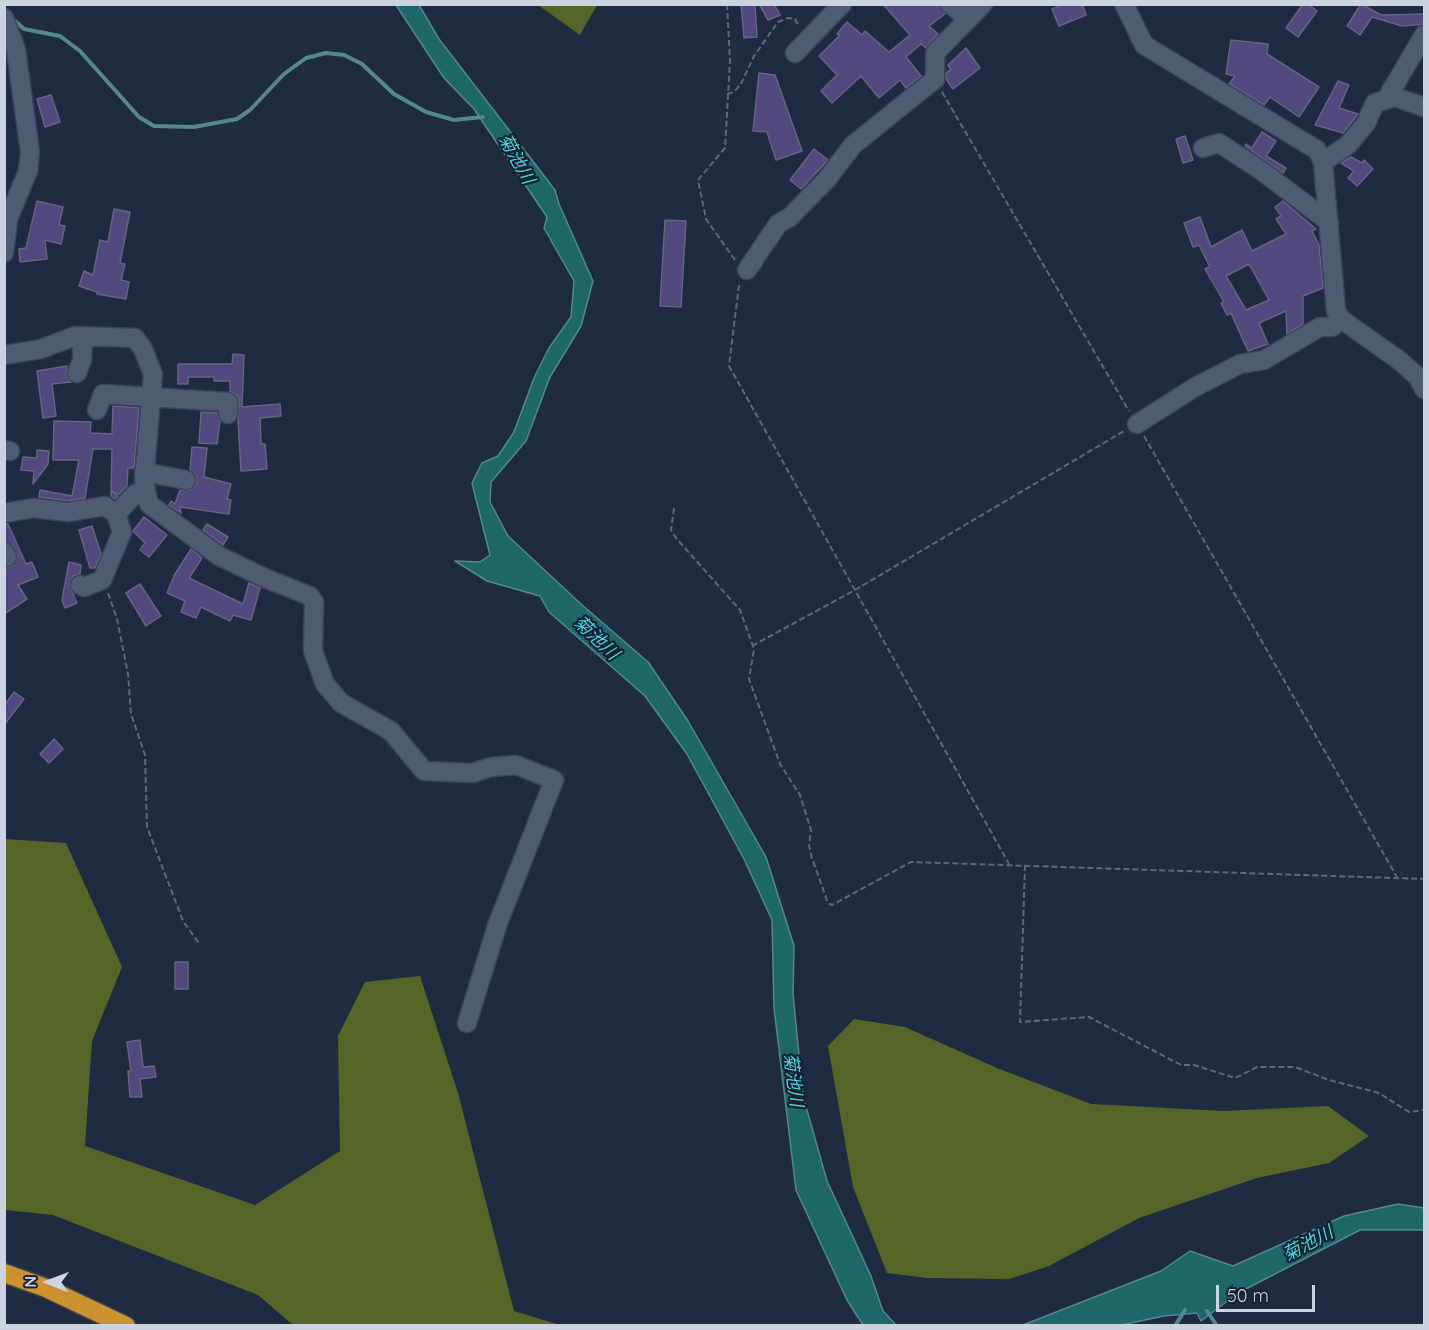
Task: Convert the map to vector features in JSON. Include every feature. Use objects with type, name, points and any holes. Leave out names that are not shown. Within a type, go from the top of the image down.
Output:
[{"type":"highway","points":[[4,1273],[46,1288],[126,1326]]},
{"type":"street","points":[[795,53],[842,4]]},
{"type":"street","points":[[950,4],[967,18]]},
{"type":"street","points":[[747,270],[778,224],[790,217],[827,179],[853,145],[935,79],[935,53],[983,4]]},
{"type":"street","points":[[1124,4],[1144,45],[1317,150],[1323,162],[1336,311],[1341,320],[1400,361],[1418,377],[1425,389]]},
{"type":"street","points":[[4,18],[16,50],[30,152],[28,171],[8,219],[4,253]]},
{"type":"street","points":[[1387,98],[1425,35]]},
{"type":"street","points":[[1323,162],[1348,145],[1366,123],[1375,103],[1395,97],[1425,107]]},
{"type":"street","points":[[1203,148],[1219,143],[1262,171],[1329,222]]},
{"type":"street","points":[[1137,424],[1195,387],[1240,364],[1264,360],[1320,327],[1332,327],[1341,320]]},
{"type":"street","points":[[4,356],[40,349],[58,341],[83,337],[135,338],[143,349],[153,374],[144,472],[144,491],[149,504],[219,556],[310,596],[314,602],[313,651],[325,684],[341,703],[390,731],[424,771],[473,773],[491,767],[516,765],[554,780],[498,923],[466,1023]]},
{"type":"street","points":[[77,373],[82,360],[83,337]]},
{"type":"street","points":[[97,410],[103,394],[228,402],[228,414]]},
{"type":"street","points":[[144,472],[186,480]]},
{"type":"street","points":[[116,514],[135,494],[144,491]]},
{"type":"street","points":[[4,513],[34,508],[68,513],[105,506],[116,514],[122,532],[102,580],[84,587],[80,585]]},
{"type":"path","points":[[727,4],[730,61],[725,148],[698,180],[706,219],[739,265],[747,270],[737,288],[729,366],[1010,865]]},
{"type":"path","points":[[727,94],[734,92],[741,84],[767,36],[778,22],[788,18],[798,22],[799,35],[791,51],[795,53]]},
{"type":"path","points":[[935,79],[1137,424],[1398,879]]},
{"type":"path","points":[[752,646],[855,590],[1137,424]]},
{"type":"path","points":[[674,508],[671,530],[740,610],[754,657],[749,679],[780,764],[800,795],[811,830],[809,846],[812,858],[828,903],[836,905],[911,862],[1425,879]]},
{"type":"path","points":[[102,580],[117,619],[132,696],[131,714],[145,755],[147,826],[183,921],[200,945]]},
{"type":"path","points":[[1025,866],[1020,1022],[1089,1017],[1181,1065],[1194,1065],[1235,1078],[1257,1067],[1295,1067],[1329,1080],[1379,1093],[1409,1112],[1425,1110]]},
{"type":"shaded area","points":[[538,5],[597,5],[580,35]]},
{"type":"shaded area","points":[[5,839],[66,843],[122,967],[92,1041],[85,1146],[255,1205],[340,1151],[338,1036],[365,982],[420,976],[458,1093],[514,1311],[560,1325],[293,1325],[258,1295],[53,1215],[5,1210]]},
{"type":"shaded area","points":[[854,1019],[905,1027],[997,1068],[1091,1104],[1225,1111],[1328,1106],[1369,1136],[1329,1163],[1257,1178],[1139,1218],[1049,1266],[1009,1279],[927,1278],[887,1273],[853,1187],[828,1046]]},
{"type":"water","name":"菊池川","points":[[396,5],[419,5],[439,39],[555,190],[593,281],[581,326],[550,377],[526,441],[491,482],[490,502],[508,536],[648,662],[688,721],[766,857],[794,946],[793,994],[803,1096],[827,1181],[871,1276],[883,1311],[896,1325],[863,1325],[847,1300],[796,1190],[774,1008],[772,920],[744,859],[687,754],[645,696],[549,612],[540,596],[487,581],[455,561],[480,562],[490,555],[472,483],[482,463],[498,456],[514,432],[534,378],[549,348],[571,317],[574,281],[544,228],[547,217],[474,109],[444,78]]},
{"type":"water","name":"菊池川","points":[[1398,1204],[1424,1208],[1424,1230],[1360,1230],[1238,1293],[1201,1321],[1197,1313],[1164,1316],[1121,1325],[1023,1325],[1161,1271],[1190,1251],[1233,1266],[1344,1216]]},
{"type":"building","points":[[741,4],[755,4],[757,37],[744,38]]},
{"type":"building","points":[[759,4],[774,4],[780,15],[768,20]]},
{"type":"building","points":[[883,4],[939,4],[945,14],[929,26],[938,34],[926,48],[921,44],[906,57],[921,76],[906,88],[900,80],[879,98],[861,76],[832,103],[821,91],[837,75],[819,56],[840,35],[837,34],[847,22],[862,35],[865,31],[889,52],[910,35]]},
{"type":"building","points":[[1063,4],[1082,4],[1086,15],[1059,26],[1052,9]]},
{"type":"building","points":[[1303,4],[1308,4],[1317,11],[1298,37],[1286,28]]},
{"type":"building","points":[[1361,4],[1381,15],[1425,14],[1425,24],[1402,26],[1372,17],[1360,35],[1347,26]]},
{"type":"building","points":[[1231,40],[1268,44],[1267,54],[1319,87],[1299,117],[1270,97],[1264,105],[1229,84],[1235,76],[1226,74]]},
{"type":"building","points":[[966,48],[980,68],[953,89],[946,79],[946,73],[951,70],[948,65]]},
{"type":"building","points":[[759,73],[775,75],[802,151],[776,160],[767,132],[753,131]]},
{"type":"building","points":[[1338,81],[1349,85],[1339,108],[1358,114],[1343,133],[1315,125]]},
{"type":"building","points":[[51,95],[60,122],[45,127],[37,99]]},
{"type":"building","points":[[1262,132],[1276,141],[1266,156],[1286,168],[1283,173],[1245,146],[1246,144],[1252,148]]},
{"type":"building","points":[[1185,136],[1193,160],[1183,163],[1176,139]]},
{"type":"building","points":[[814,149],[828,160],[801,189],[790,180]]},
{"type":"building","points":[[1351,157],[1362,163],[1364,160],[1373,169],[1357,186],[1348,178],[1354,171],[1341,163]]},
{"type":"building","points":[[37,201],[63,207],[59,225],[65,226],[61,244],[45,240],[47,259],[20,262],[19,249],[26,248]]},
{"type":"building","points":[[1283,201],[1316,229],[1312,231],[1319,245],[1323,288],[1303,296],[1303,324],[1287,334],[1286,311],[1259,323],[1268,344],[1248,351],[1231,313],[1227,315],[1221,303],[1224,302],[1205,269],[1210,267],[1199,245],[1193,247],[1184,223],[1200,217],[1211,247],[1242,230],[1252,251],[1286,234],[1276,219],[1281,216],[1275,207]],"holes":[[[1249,264],[1269,300],[1246,310],[1226,276]]]},
{"type":"building","points":[[114,209],[130,212],[120,263],[125,264],[121,280],[129,282],[126,299],[97,294],[97,292],[79,286],[84,271],[93,275],[100,240],[108,242]]},
{"type":"building","points":[[665,220],[686,221],[681,307],[660,306]]},
{"type":"building","points":[[233,354],[244,355],[242,407],[280,404],[281,416],[260,418],[261,444],[265,444],[267,469],[241,471],[239,402],[238,396],[230,391],[230,381],[214,381],[214,377],[188,377],[188,384],[178,384],[178,364],[232,364]]},
{"type":"building","points":[[67,366],[66,375],[71,382],[52,384],[56,416],[43,418],[37,371]]},
{"type":"building","points":[[113,406],[139,408],[134,468],[128,468],[127,486],[119,494],[111,491],[112,449],[93,449],[85,498],[68,501],[39,497],[40,490],[72,496],[74,486],[79,460],[53,460],[54,421],[91,422],[90,433],[112,434]]},
{"type":"building","points":[[201,412],[217,413],[220,421],[217,444],[199,443]]},
{"type":"building","points":[[192,447],[207,448],[204,477],[231,484],[227,499],[231,500],[229,514],[180,507],[181,513],[169,505],[171,501],[175,504],[180,490],[190,490],[197,483],[196,476],[190,470]]},
{"type":"building","points":[[37,450],[49,451],[48,464],[33,484],[34,471],[21,470],[23,457],[37,458]]},
{"type":"building","points":[[111,491],[118,496],[115,499],[111,496]]},
{"type":"building","points":[[144,517],[167,535],[149,557],[140,550],[145,543],[133,531]]},
{"type":"building","points":[[4,524],[8,524],[26,564],[32,562],[38,577],[18,585],[27,599],[4,614],[4,568],[13,566],[18,557],[13,546],[4,541]]},
{"type":"building","points":[[207,524],[228,537],[223,545],[203,530]]},
{"type":"building","points":[[92,526],[101,554],[95,568],[90,568],[79,530]]},
{"type":"building","points":[[191,549],[202,558],[189,578],[243,604],[249,583],[260,588],[251,620],[233,615],[230,621],[201,607],[196,618],[181,612],[185,601],[167,593],[175,574]]},
{"type":"building","points":[[69,562],[81,565],[80,574],[73,576],[69,585],[77,603],[65,608],[62,600]]},
{"type":"building","points":[[140,584],[161,616],[146,626],[126,593]]},
{"type":"building","points":[[14,692],[24,699],[4,725],[4,706]]},
{"type":"building","points":[[54,739],[63,749],[49,763],[40,754]]},
{"type":"building","points":[[175,962],[188,962],[188,989],[175,989]]},
{"type":"building","points":[[140,1040],[143,1067],[154,1066],[156,1077],[140,1079],[142,1097],[130,1097],[128,1071],[131,1071],[127,1042]]},
{"type":"waterway","points":[[14,20],[24,29],[60,36],[80,51],[139,117],[154,126],[194,127],[237,119],[250,110],[284,74],[306,58],[326,53],[344,55],[362,64],[394,94],[426,112],[454,120],[483,117]]},
{"type":"waterway","points":[[1175,1326],[1185,1310]]},
{"type":"waterway","points":[[1207,1311],[1217,1326]]}]
